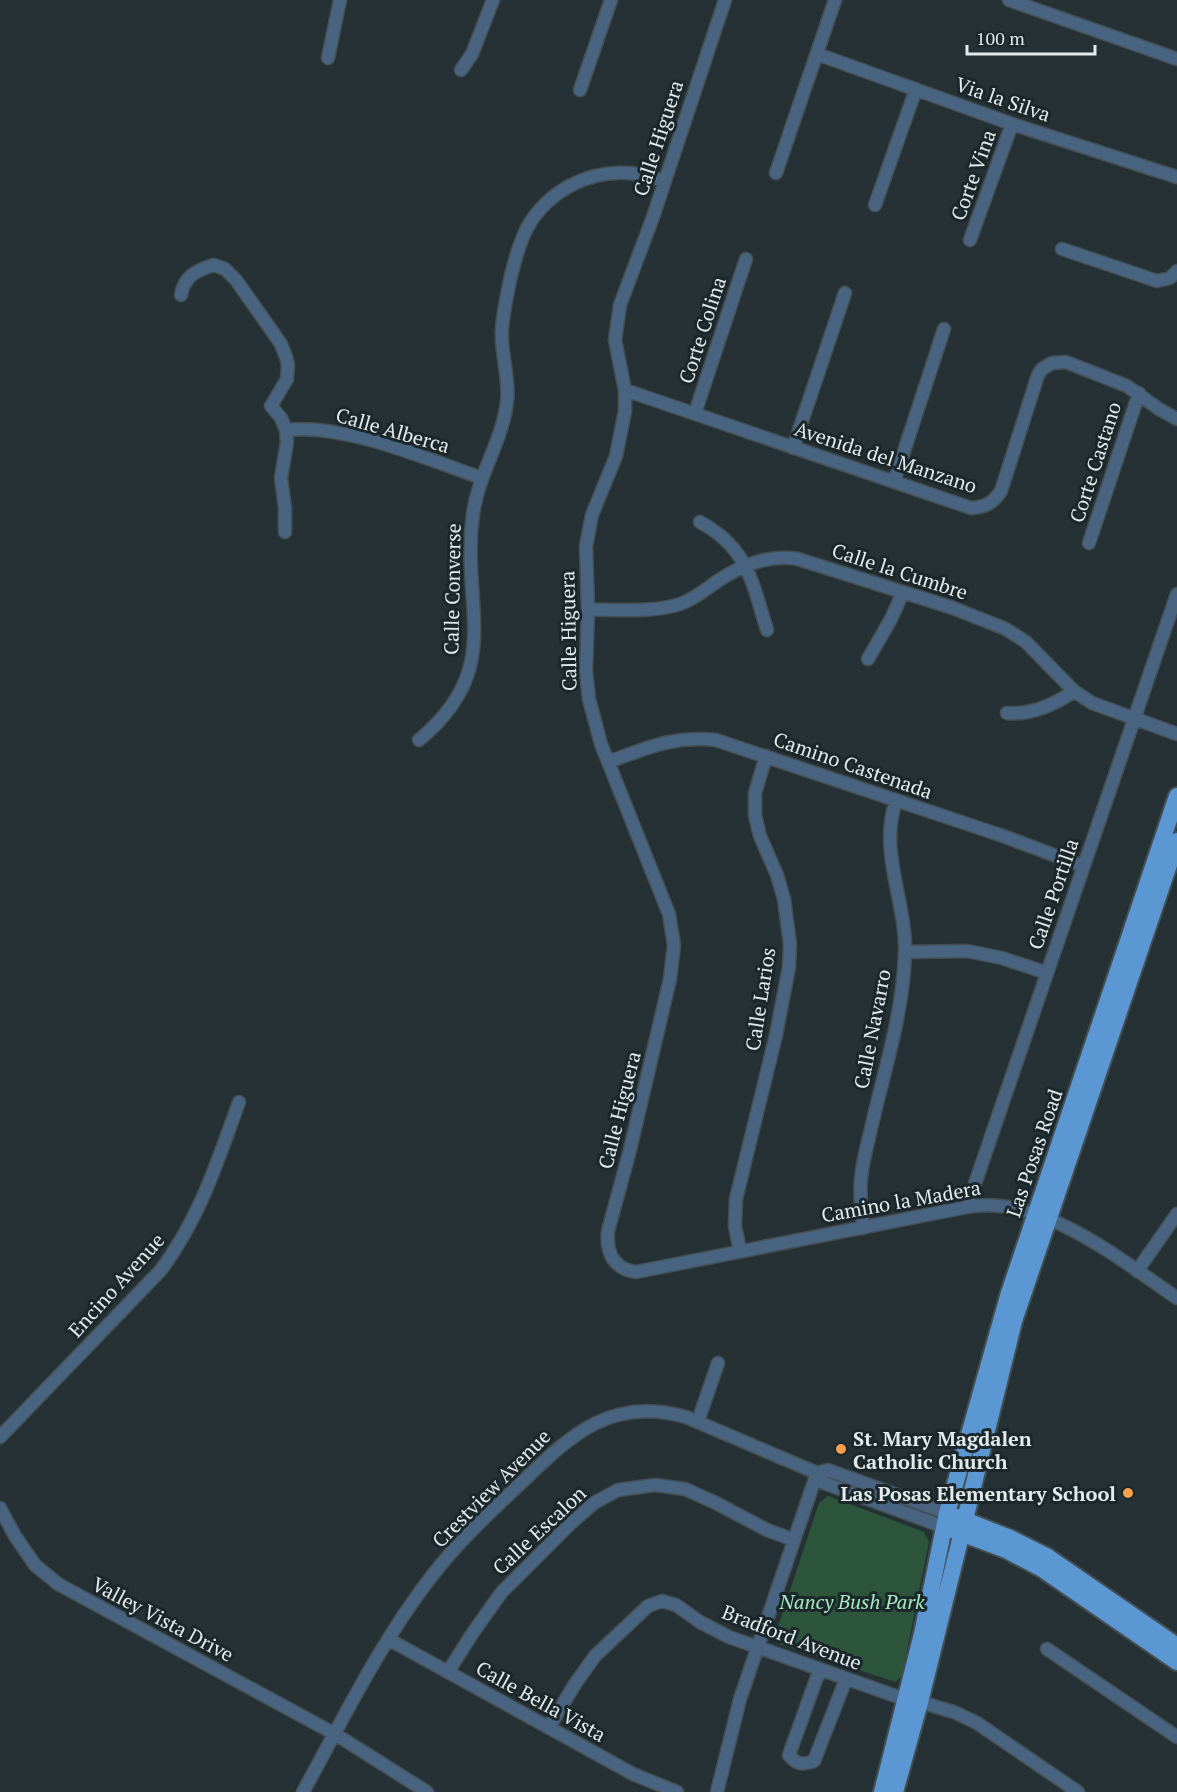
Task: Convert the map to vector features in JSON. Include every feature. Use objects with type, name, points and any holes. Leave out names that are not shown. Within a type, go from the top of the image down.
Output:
[{"type":"main road","name":"Las Posas Road","points":[[913,1701],[963,1527],[1041,1217],[1177,796]]},
{"type":"main road","name":"Las Posas Road","points":[[913,1701],[922,1634],[946,1520],[989,1360],[1177,841]]},
{"type":"main road","points":[[946,1520],[1042,1569],[1177,1662]]},
{"type":"main road","points":[[963,1527],[1017,1541],[1048,1557],[1177,1646]]},
{"type":"main road","points":[[882,1792],[913,1701]]},
{"type":"main road","points":[[895,1792],[913,1701]]},
{"type":"street","points":[[328,58],[340,0]]},
{"type":"street","points":[[461,70],[472,54],[493,0]]},
{"type":"street","points":[[580,90],[611,0]]},
{"type":"street","points":[[776,172],[835,0]]},
{"type":"street","points":[[1009,0],[1177,59]]},
{"type":"street","name":"Calle Higuera","points":[[614,1261],[608,1248],[608,1231],[630,1150],[670,979],[674,945],[669,914],[608,762],[596,728],[586,684],[588,530],[619,445],[625,411],[625,390],[616,352],[617,316],[664,181],[722,1]]},
{"type":"street","name":"Via la Silva","points":[[817,54],[1012,124],[1177,177]]},
{"type":"street","points":[[874,205],[915,89]]},
{"type":"street","name":"Corte Vina","points":[[970,240],[1012,124]]},
{"type":"street","name":"Calle Converse","points":[[419,740],[453,706],[465,684],[472,660],[474,635],[472,514],[506,411],[508,388],[502,343],[502,318],[515,261],[527,228],[540,209],[556,194],[586,178],[619,172],[641,174],[664,181]]},
{"type":"street","points":[[1062,249],[1157,281],[1170,278],[1177,271]]},
{"type":"street","name":"Corte Colina","points":[[695,413],[746,259]]},
{"type":"street","points":[[181,296],[182,286],[188,277],[214,265],[225,269],[236,280],[280,344],[286,357],[287,379],[271,406],[281,418],[286,430],[287,442],[280,478],[285,508],[285,532]]},
{"type":"street","points":[[793,448],[845,293]]},
{"type":"street","points":[[894,482],[944,329]]},
{"type":"street","name":"Avenida del Manzano","points":[[625,390],[965,507],[980,508],[991,502],[1001,490],[1038,375],[1042,369],[1052,363],[1066,362],[1117,381],[1177,419]]},
{"type":"street","name":"Corte Castano","points":[[1089,543],[1139,393]]},
{"type":"street","name":"Calle Alberca","points":[[286,430],[320,429],[353,435],[482,478]]},
{"type":"street","points":[[700,522],[712,528],[733,546],[746,566],[767,630]]},
{"type":"street","name":"Calle la Cumbre","points":[[588,610],[650,610],[670,607],[698,596],[720,580],[746,566],[773,558],[798,559],[987,620],[1017,635],[1074,691],[1092,703],[1177,734]]},
{"type":"street","points":[[868,659],[891,619],[903,592]]},
{"type":"street","name":"Calle Portilla","points":[[967,1207],[1177,594]]},
{"type":"street","points":[[1007,713],[1019,714],[1047,707],[1074,691]]},
{"type":"street","name":"Camino Castenada","points":[[608,762],[652,745],[691,738],[716,740],[1003,836],[1083,866]]},
{"type":"street","name":"Calle Larios","points":[[740,1251],[735,1226],[735,1199],[776,1035],[789,967],[789,933],[784,899],[777,875],[760,836],[755,815],[755,793],[766,756]]},
{"type":"street","name":"Calle Navarro","points":[[863,1228],[861,1180],[867,1143],[893,1038],[905,952],[903,921],[889,840],[890,820],[896,801]]},
{"type":"street","points":[[905,952],[967,951],[1002,958],[1047,973]]},
{"type":"street","name":"Encino Avenue","points":[[0,1437],[161,1270],[181,1243],[201,1203],[239,1102]]},
{"type":"street","name":"Camino la Madera","points":[[614,1261],[625,1269],[636,1272],[967,1207],[998,1204],[1041,1217],[1088,1239],[1177,1298]]},
{"type":"street","points":[[1137,1271],[1177,1214]]},
{"type":"street","points":[[698,1421],[717,1363]]},
{"type":"street","name":"Crestview Avenue","points":[[303,1792],[388,1639],[422,1588],[464,1538],[546,1459],[577,1432],[609,1418],[636,1412],[669,1413],[698,1421],[817,1473],[824,1483],[946,1520]]},
{"type":"street","points":[[717,1792],[734,1718],[817,1473]]},
{"type":"street","name":"Calle Escalon","points":[[448,1672],[501,1593],[570,1524],[594,1503],[618,1490],[655,1485],[685,1490],[716,1503],[767,1530],[794,1540]]},
{"type":"street","name":"Valley Vista Drive","points":[[0,1508],[15,1536],[35,1565],[58,1584],[335,1734],[427,1792]]},
{"type":"street","name":"Bradford Avenue","points":[[549,1727],[587,1666],[648,1606],[654,1602],[669,1602],[712,1628],[758,1647],[846,1679],[954,1712],[977,1723],[1078,1792]]},
{"type":"street","name":"Calle Bella Vista","points":[[388,1639],[633,1774],[677,1792]]},
{"type":"street","points":[[1047,1649],[1177,1737]]},
{"type":"street","points":[[822,1671],[817,1677],[789,1755],[795,1763],[804,1765],[814,1761],[846,1679]]},
{"type":"green space","name":"Nancy Bush Park","points":[[828,1496],[924,1532],[929,1542],[902,1675],[896,1682],[779,1644],[774,1639],[819,1503]]},
{"type":"place","name":"St. Mary Magdalen Catholic Church","points":[[841,1449]]},
{"type":"place","name":"Las Posas Elementary School","points":[[1128,1493]]}]
